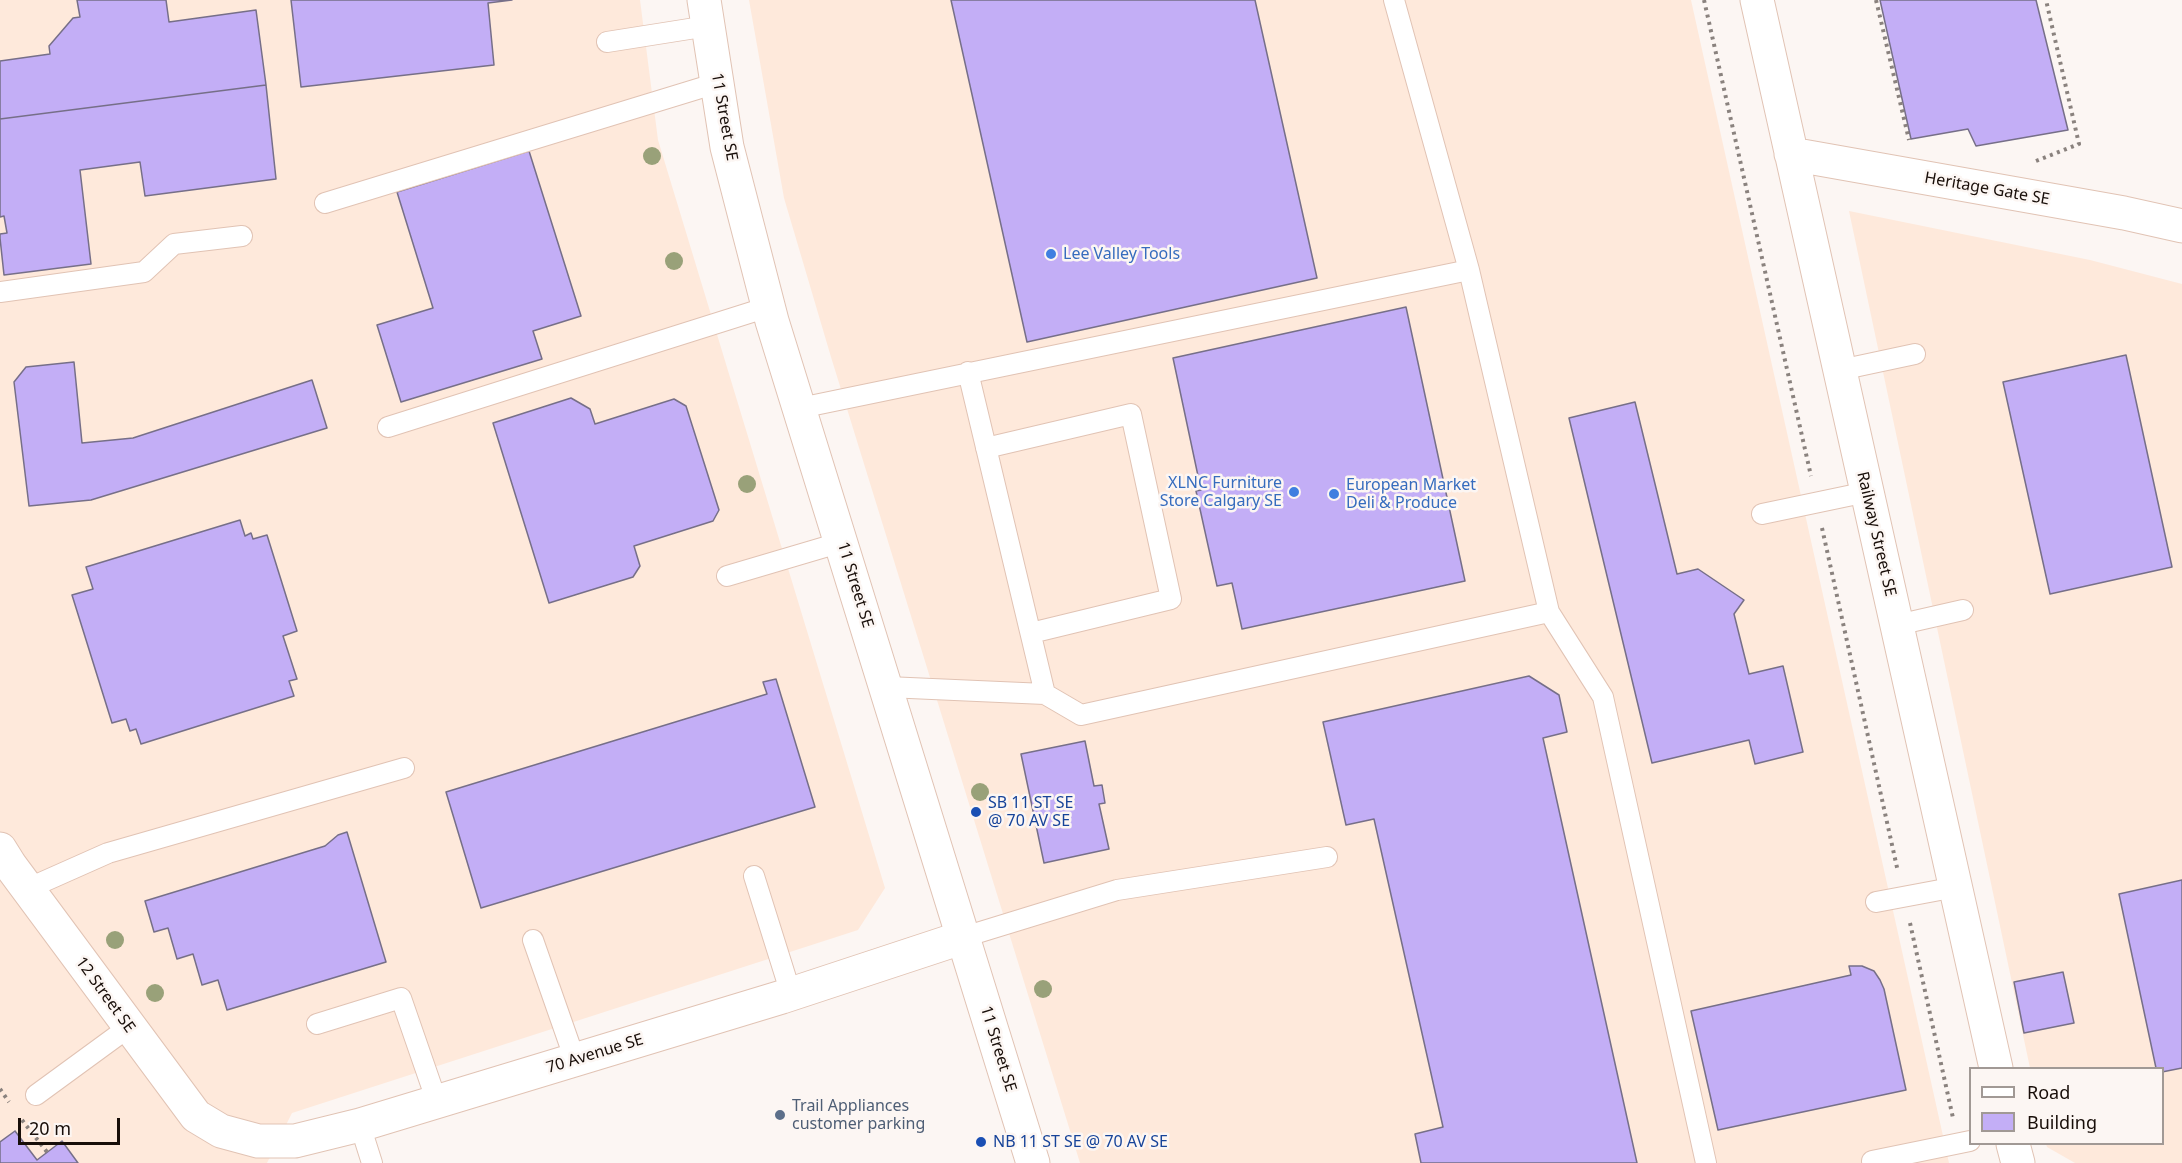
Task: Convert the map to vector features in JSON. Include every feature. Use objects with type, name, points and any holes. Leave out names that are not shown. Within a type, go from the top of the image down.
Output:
[{"type":"street","name":"Railway Street SE","points":[[1757,0],[1996,1067]]},
{"type":"street","name":"11 Street SE","points":[[706,13],[727,147],[768,307],[1033,1163]]},
{"type":"street","name":"Heritage Gate SE","points":[[1791,154],[2124,213],[2182,226]]},
{"type":"street","name":"12 Street SE","points":[[0,849],[27,889],[196,1116],[221,1131]]},
{"type":"street","name":"70 Avenue SE","points":[[221,1131],[258,1141],[295,1141],[360,1125],[791,994],[964,937]]},
{"type":"street","points":[[2014,1145],[2018,1163]]},
{"type":"lane","points":[[1394,0],[1469,270],[1549,612],[1603,697],[1706,1163]]},
{"type":"lane","points":[[607,42],[706,13]]},
{"type":"lane","points":[[325,203],[717,83]]},
{"type":"lane","points":[[0,292],[144,272],[174,244],[242,236]]},
{"type":"lane","points":[[800,408],[1469,270]]},
{"type":"lane","points":[[388,427],[768,307]]},
{"type":"lane","points":[[1840,370],[1915,354]]},
{"type":"lane","points":[[968,372],[1046,694]]},
{"type":"lane","points":[[986,448],[1131,414],[1171,599],[1031,633]]},
{"type":"lane","points":[[1762,514],[1867,492]]},
{"type":"lane","points":[[727,576],[842,542]]},
{"type":"lane","points":[[1897,625],[1963,610]]},
{"type":"lane","points":[[887,687],[1046,694],[1081,716],[1549,612]]},
{"type":"lane","points":[[27,889],[108,853],[404,768]]},
{"type":"lane","points":[[964,937],[1117,890],[1327,857]]},
{"type":"lane","points":[[754,876],[791,994]]},
{"type":"lane","points":[[1876,902],[1956,887]]},
{"type":"lane","points":[[533,940],[575,1060]]},
{"type":"lane","points":[[317,1024],[400,998],[437,1102]]},
{"type":"lane","points":[[36,1095],[129,1027]]},
{"type":"lane","points":[[360,1125],[372,1163]]},
{"type":"lane","points":[[1872,1161],[1965,1143]]},
{"type":"path","points":[[1704,0],[1904,897],[1965,1143]]},
{"type":"path","points":[[1876,0],[1911,149]]},
{"type":"path","points":[[2026,160],[2037,161],[2079,144],[2046,0]]},
{"type":"shaded area","points":[[0,0],[640,0],[658,140],[885,888],[858,930],[292,1113],[267,1163],[0,1163]]},
{"type":"shaded area","points":[[749,0],[1691,0],[1949,1163],[1080,1163],[784,198]]},
{"type":"shaded area","points":[[1849,211],[2090,260],[2182,284],[2182,1163],[2075,1163],[2046,1145],[2164,1145],[2164,1067],[2030,1067]]},
{"type":"building","points":[[77,0],[166,0],[169,22],[256,10],[266,85],[0,119],[0,61],[50,54],[49,46],[73,18],[80,17]]},
{"type":"building","points":[[291,0],[512,0],[488,3],[494,65],[301,87]]},
{"type":"building","points":[[951,0],[1255,0],[1317,278],[1027,342]]},
{"type":"building","points":[[1880,0],[2036,0],[2068,130],[1976,146],[1968,129],[1911,139]]},
{"type":"building","points":[[266,85],[276,179],[145,196],[140,162],[80,170],[91,264],[4,275],[0,234],[7,233],[4,216],[0,217],[0,119]]},
{"type":"building","points":[[529,151],[581,316],[533,331],[542,359],[401,402],[377,325],[433,308],[397,192]]},
{"type":"building","points":[[1406,307],[1465,581],[1242,629],[1232,583],[1217,586],[1196,491],[1201,490],[1173,358]]},
{"type":"building","points":[[2126,355],[2172,567],[2050,594],[2003,382]]},
{"type":"building","points":[[74,362],[82,443],[133,438],[312,380],[327,428],[91,500],[29,506],[14,382],[26,367]]},
{"type":"building","points":[[571,398],[590,409],[595,424],[674,399],[686,406],[719,510],[713,521],[634,546],[640,566],[633,577],[549,603],[493,423]]},
{"type":"building","points":[[1635,402],[1677,574],[1698,569],[1744,600],[1734,614],[1749,674],[1783,666],[1803,752],[1755,764],[1749,740],[1652,763],[1569,418]]},
{"type":"building","points":[[240,520],[245,536],[251,533],[253,539],[267,535],[297,631],[283,636],[297,679],[289,681],[294,696],[141,744],[136,729],[130,731],[126,719],[112,723],[72,595],[93,589],[86,567]]},
{"type":"building","points":[[1529,676],[1559,695],[1567,732],[1543,738],[1637,1163],[1421,1163],[1415,1134],[1443,1127],[1374,819],[1346,825],[1323,722]]},
{"type":"building","points":[[776,679],[815,807],[481,908],[446,792],[767,694],[763,682]]},
{"type":"building","points":[[1085,741],[1094,786],[1102,785],[1105,803],[1099,804],[1109,849],[1044,863],[1021,754]]},
{"type":"building","points":[[347,832],[386,962],[227,1010],[218,980],[202,985],[193,954],[177,959],[168,928],[154,932],[145,901],[325,846],[338,835]]},
{"type":"building","points":[[2182,880],[2182,1068],[2164,1072],[2164,1067],[2156,1067],[2119,894]]},
{"type":"building","points":[[1849,966],[1862,966],[1874,971],[1880,980],[1884,989],[1906,1090],[1718,1130],[1691,1011],[1851,975]]},
{"type":"building","points":[[2063,972],[2074,1023],[2024,1033],[2014,982]]},
{"type":"building","points":[[15,1131],[37,1160],[62,1141],[78,1163],[0,1163],[0,1142]]},
{"type":"place","name":"Lee Valley Tools","points":[[1051,254]]},
{"type":"place","name":"XLNC Furniture Store Calgary SE","points":[[1294,492]]},
{"type":"place","name":"European Market Deli & Produce","points":[[1334,494]]},
{"type":"place","name":"SB 11 ST SE @ 70 AV SE","points":[[976,812]]},
{"type":"place","name":"Trail Appliances customer parking","points":[[780,1115]]},
{"type":"place","name":"NB 11 ST SE @ 70 AV SE","points":[[981,1142]]}]
